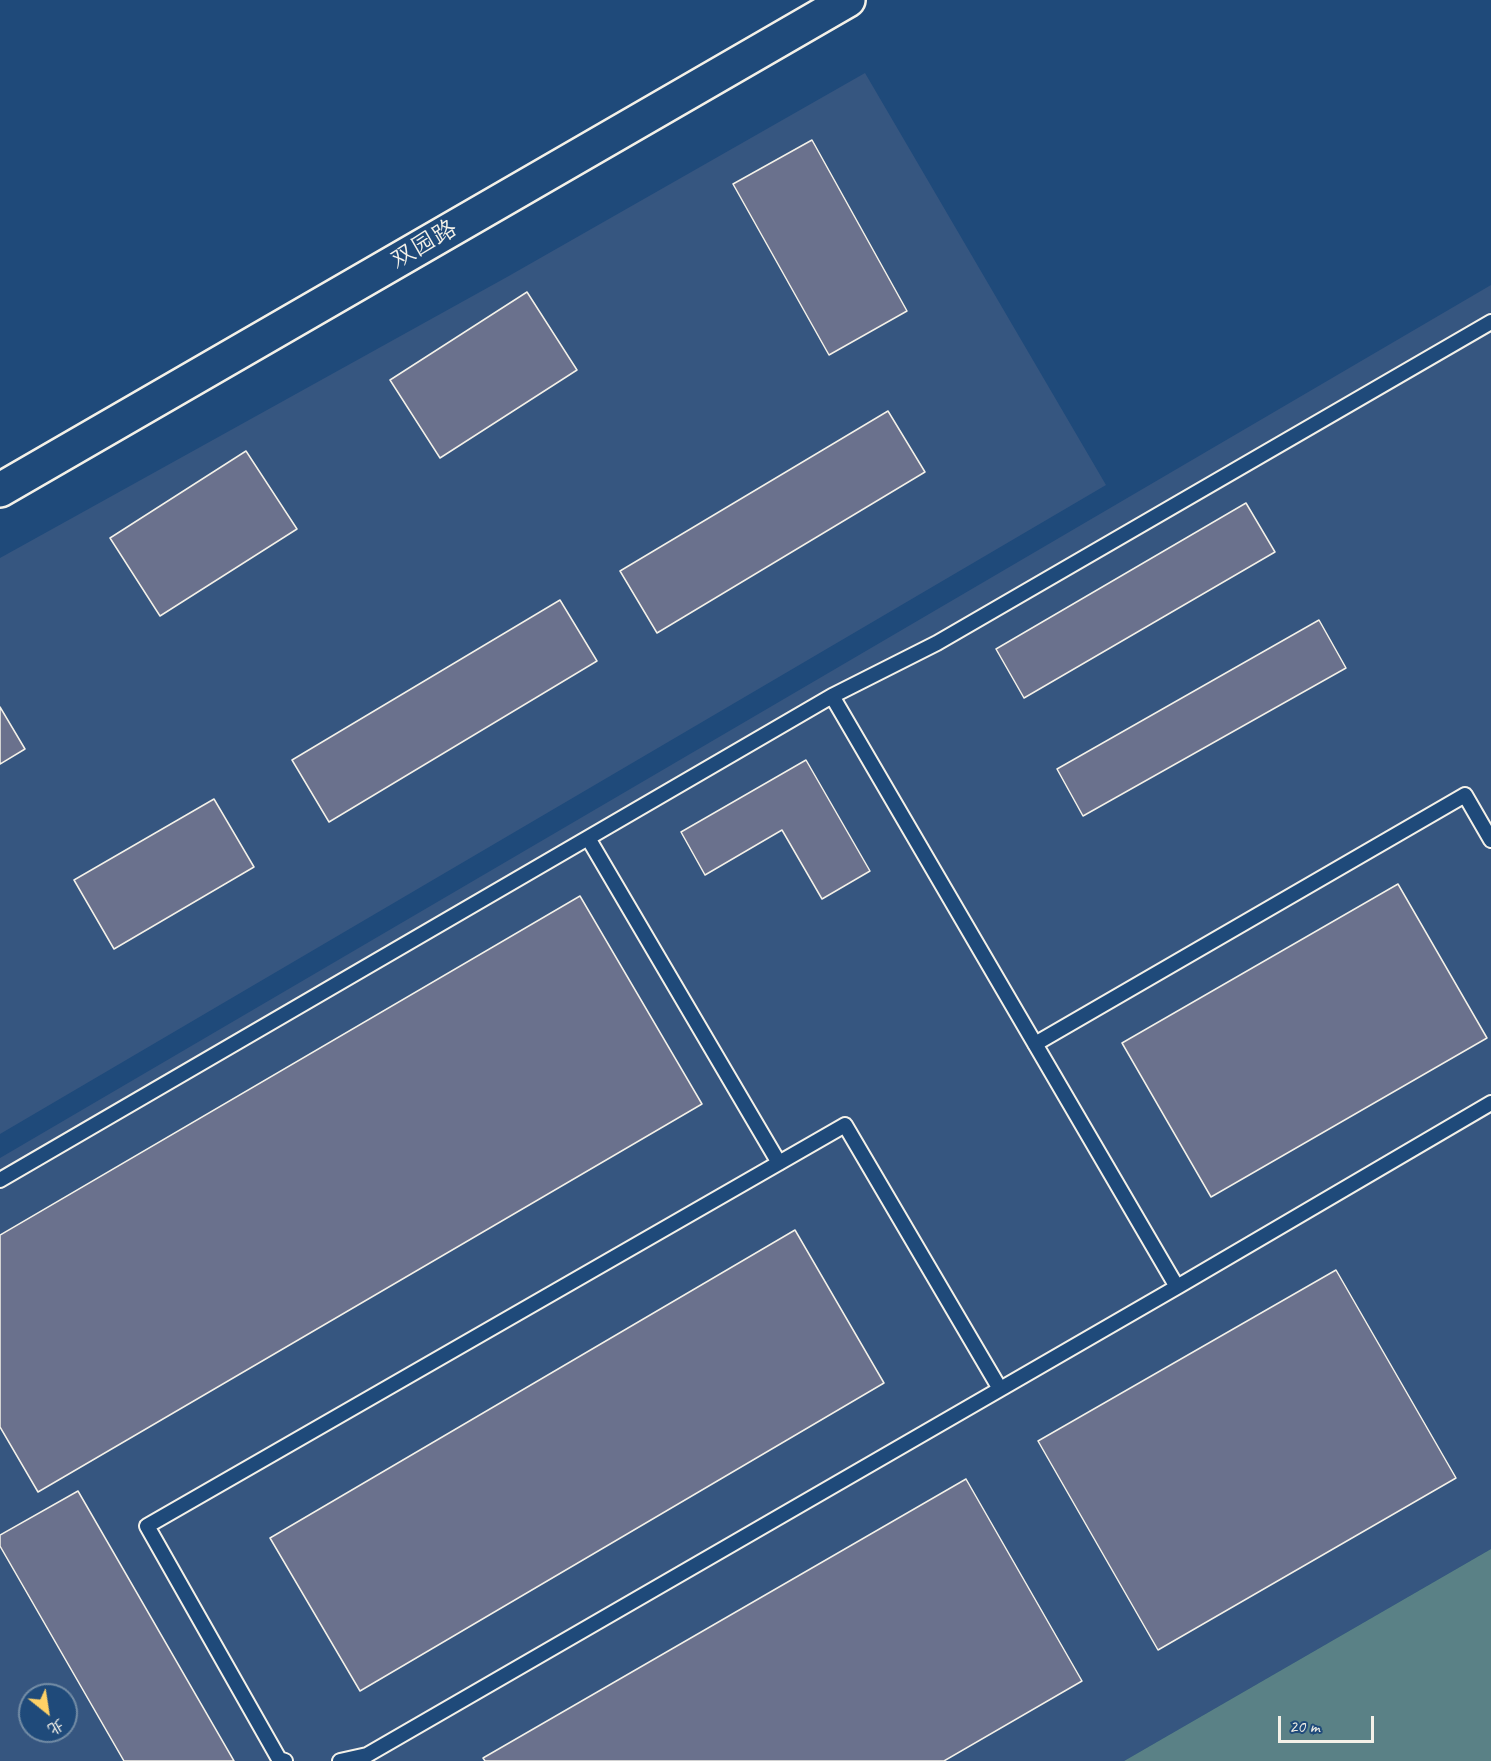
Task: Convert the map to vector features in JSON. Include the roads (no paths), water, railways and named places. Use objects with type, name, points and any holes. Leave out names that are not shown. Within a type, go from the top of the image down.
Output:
[{"type":"street","name":"双园路","points":[[0,490],[849,0]]},
{"type":"lane","points":[[0,1180],[832,696],[948,637],[1491,322]]},
{"type":"lane","points":[[832,696],[1177,1287]]},
{"type":"lane","points":[[1035,1044],[1465,795],[1491,840]]},
{"type":"lane","points":[[588,838],[779,1162]]},
{"type":"lane","points":[[340,1761],[367,1755],[1491,1103]]},
{"type":"lane","points":[[285,1761],[279,1759],[147,1526],[845,1125],[1000,1389]]}]
